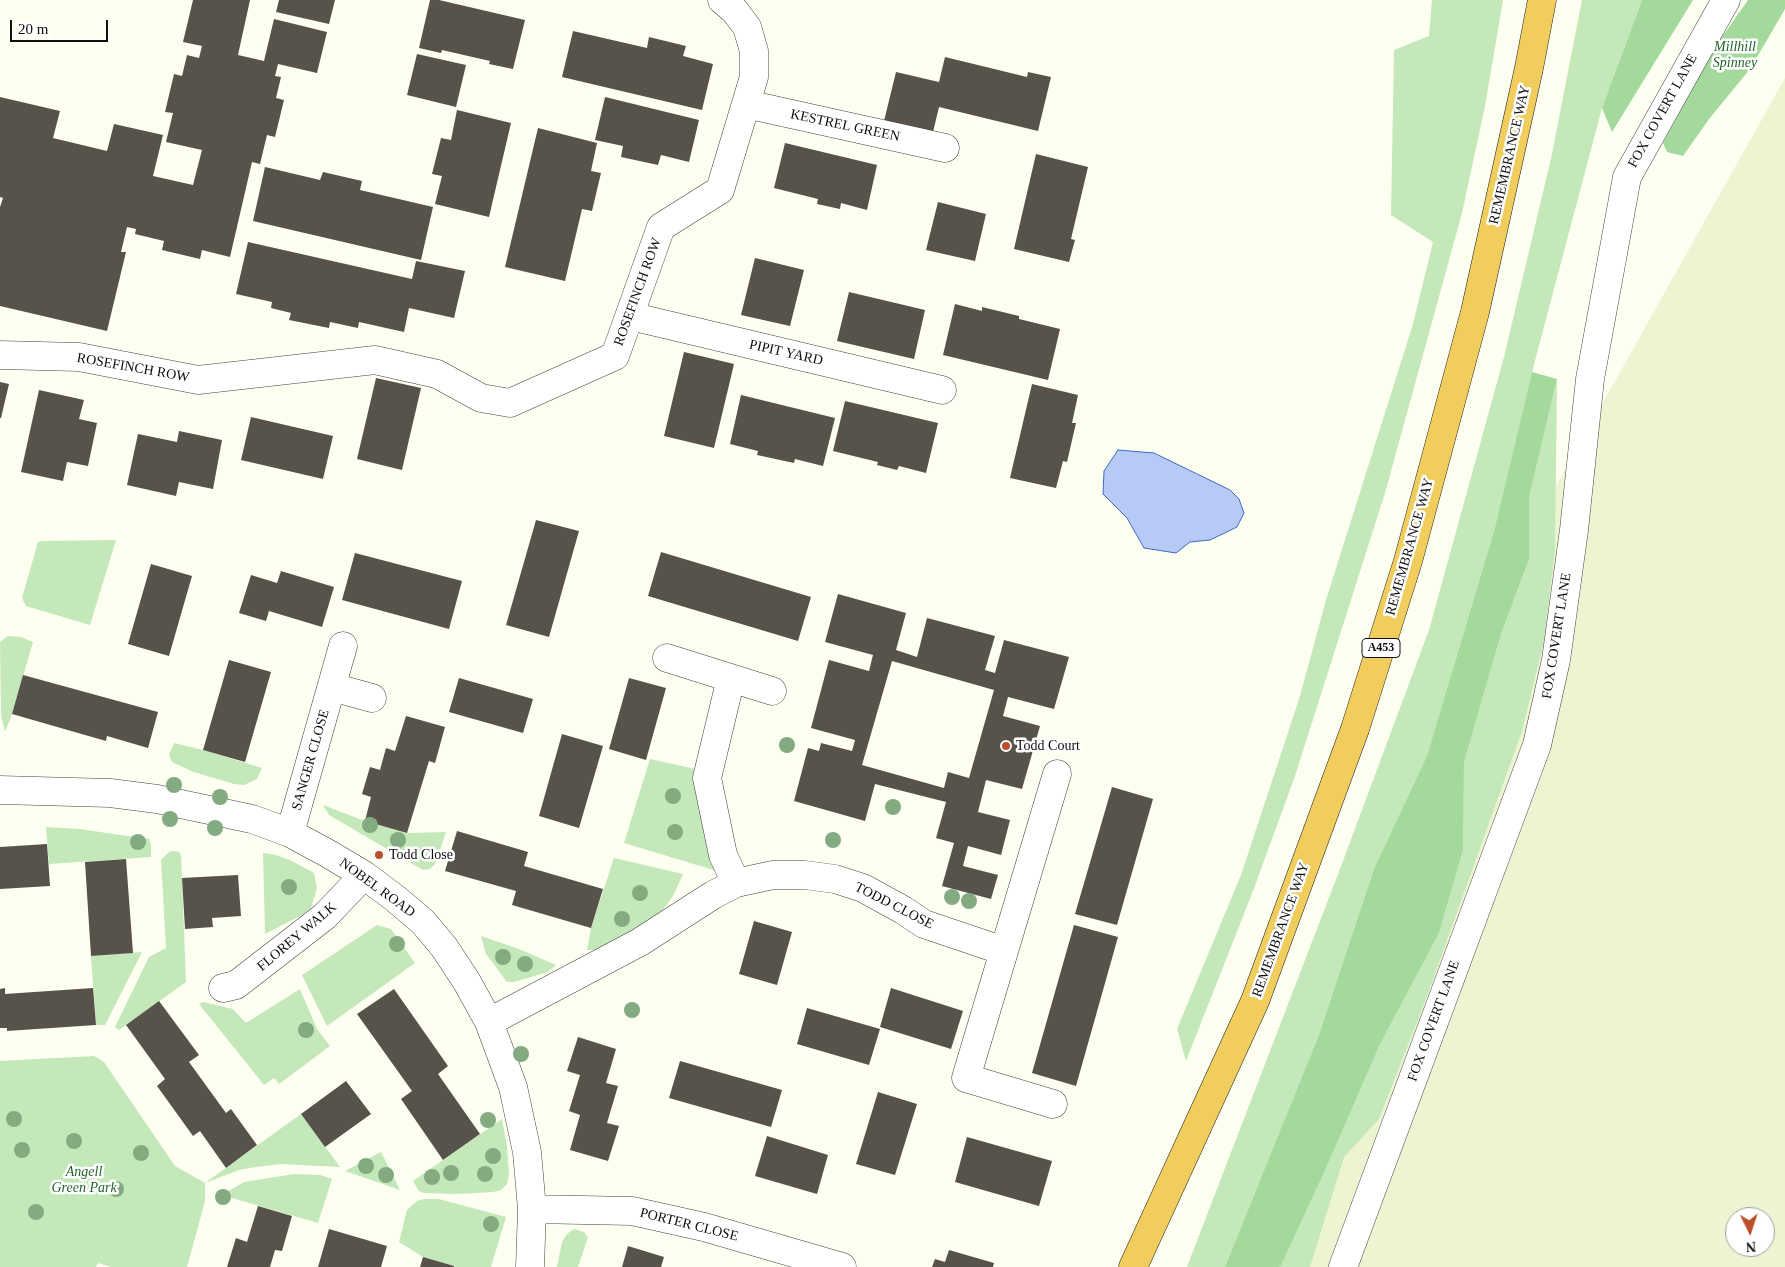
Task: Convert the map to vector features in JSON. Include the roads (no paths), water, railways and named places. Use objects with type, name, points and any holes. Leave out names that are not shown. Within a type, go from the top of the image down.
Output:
[{"type":"highway","name":"REMEMBRANCE WAY","points":[[1133,1267],[1255,1001],[1355,729],[1408,561],[1475,312],[1529,68],[1542,0]]},
{"type":"street","name":"ROSEFINCH ROW","points":[[0,355],[79,357],[198,380],[375,360],[437,374],[481,398],[510,403],[615,356],[662,227],[720,190],[746,104],[754,77],[754,52],[747,27],[734,10],[722,0]]},
{"type":"street","name":"FOX COVERT LANE","points":[[1343,1267],[1537,745],[1556,660],[1574,530],[1590,379],[1627,177],[1726,0]]},
{"type":"street","name":"KESTREL GREEN","points":[[746,104],[945,148]]},
{"type":"street","name":"PIPIT YARD","points":[[630,316],[942,390]]},
{"type":"street","name":"SANGER CLOSE","points":[[290,833],[344,646]]},
{"type":"street","points":[[667,658],[772,691]]},
{"type":"street","points":[[731,678],[707,778],[723,855],[736,883]]},
{"type":"street","points":[[332,687],[372,698]]},
{"type":"street","points":[[1053,1104],[966,1078],[1057,774]]},
{"type":"street","name":"NOBEL ROAD","points":[[0,790],[110,794],[157,799],[252,818],[290,833],[364,875],[423,922],[444,947],[467,982],[489,1022],[512,1087],[527,1152],[532,1209],[530,1267]]},
{"type":"street","name":"FLOREY WALK","points":[[223,988],[236,986],[325,916],[364,875]]},
{"type":"street","name":"TODD CLOSE","points":[[489,1022],[640,942],[736,883],[773,875],[805,875],[836,880],[863,888],[904,910],[924,924],[1004,951]]},
{"type":"street","name":"PORTER CLOSE","points":[[532,1209],[632,1211],[704,1227],[842,1267]]},
{"type":"water","points":[[1118,450],[1154,453],[1230,490],[1239,499],[1244,513],[1237,527],[1210,540],[1190,542],[1176,553],[1144,548],[1127,518],[1103,494],[1104,471]]},
{"type":"place","name":"Todd Court","points":[[1006,746]]},
{"type":"place","name":"Todd Close","points":[[379,855]]},
{"type":"park label","name":"Millhill Spinney","points":[[1735,56]]},
{"type":"park label","name":"Angell Green Park","points":[[84,1180]]}]
